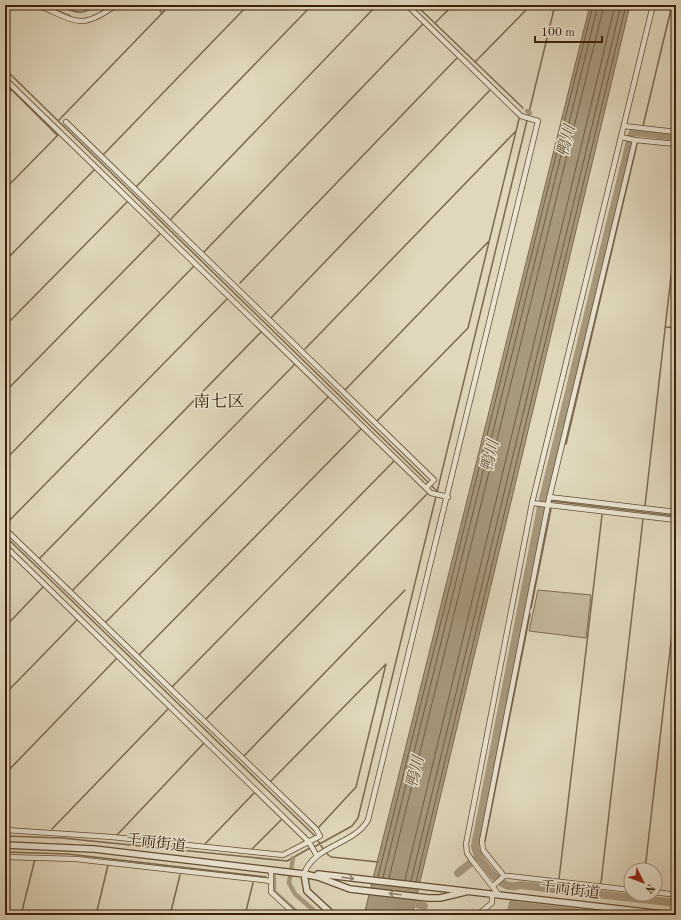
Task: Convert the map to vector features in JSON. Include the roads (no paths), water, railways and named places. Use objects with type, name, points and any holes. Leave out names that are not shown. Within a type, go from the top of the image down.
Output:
[{"type":"street","points":[[5,9],[9,5]]},
{"type":"street","points":[[38,5],[73,20],[83,22],[95,19],[116,5]]},
{"type":"street","points":[[332,915],[307,891],[304,874],[308,862],[316,854],[325,851],[362,830],[368,820],[538,121],[524,118],[407,5]]},
{"type":"street","points":[[499,895],[495,884],[474,863],[467,853],[466,844],[532,503],[653,5]]},
{"type":"street","points":[[5,79],[429,486],[432,493],[446,497]]},
{"type":"street","points":[[66,122],[434,480],[429,486]]},
{"type":"street","points":[[624,126],[676,132]]},
{"type":"street","points":[[621,137],[632,140],[676,144]]},
{"type":"street","points":[[503,877],[483,850],[482,841],[546,502],[632,140]]},
{"type":"street","points":[[532,503],[546,502],[676,512]]},
{"type":"street","points":[[546,502],[676,520]]},
{"type":"street","points":[[5,529],[317,831],[320,836],[309,843],[283,855],[105,836],[5,830]]},
{"type":"street","points":[[5,546],[309,843],[316,854]]},
{"type":"street","name":"千両街道","points":[[5,845],[94,849],[672,915]]},
{"type":"street","points":[[5,857],[76,859],[271,882]]},
{"type":"street","points":[[271,870],[271,892],[296,915]]},
{"type":"street","name":"千両街道","points":[[304,874],[362,891],[428,898],[440,898],[465,892]]},
{"type":"street","points":[[495,884],[503,877],[623,889]]},
{"type":"street","points":[[663,893],[676,895]]},
{"type":"street","points":[[477,915],[492,903],[492,894]]},
{"type":"water","name":"鴨川","points":[[590,5],[630,5],[412,915],[364,915]]},
{"type":"waterway","points":[[44,5],[70,16]]},
{"type":"waterway","points":[[58,5],[78,12],[86,11],[97,5]]},
{"type":"waterway","points":[[157,5],[162,14]]},
{"type":"waterway","points":[[58,121],[170,5]]},
{"type":"waterway","points":[[103,155],[248,5]]},
{"type":"waterway","points":[[136,187],[312,5]]},
{"type":"waterway","points":[[170,220],[377,5]]},
{"type":"waterway","points":[[416,5],[523,108]]},
{"type":"waterway","points":[[435,23],[453,5]]},
{"type":"waterway","points":[[475,62],[531,5]]},
{"type":"waterway","points":[[314,847],[352,826],[358,818],[555,5]]},
{"type":"waterway","points":[[643,126],[672,5]]},
{"type":"waterway","points":[[204,252],[423,24]]},
{"type":"waterway","points":[[240,283],[457,58]]},
{"type":"waterway","points":[[5,69],[438,492]]},
{"type":"waterway","points":[[5,83],[8,86]]},
{"type":"waterway","points":[[5,95],[11,89],[57,135]]},
{"type":"waterway","points":[[271,318],[490,90]]},
{"type":"waterway","points":[[376,422],[468,328],[519,119]]},
{"type":"waterway","points":[[305,349],[515,132]]},
{"type":"waterway","points":[[676,137],[637,132],[633,132],[631,137],[541,507],[475,846],[476,851],[486,867],[500,881],[508,886],[520,885],[676,903]]},
{"type":"waterway","points":[[639,136],[640,132]]},
{"type":"waterway","points":[[5,189],[58,135]]},
{"type":"waterway","points":[[566,444],[637,144]]},
{"type":"waterway","points":[[5,261],[94,170]]},
{"type":"waterway","points":[[5,326],[127,202]]},
{"type":"waterway","points":[[645,506],[676,232]]},
{"type":"waterway","points":[[5,392],[160,234]]},
{"type":"waterway","points":[[345,390],[488,242]]},
{"type":"waterway","points":[[5,460],[194,266]]},
{"type":"waterway","points":[[5,525],[227,299]]},
{"type":"waterway","points":[[666,327],[676,328]]},
{"type":"waterway","points":[[39,559],[261,332]]},
{"type":"waterway","points":[[72,591],[295,364]]},
{"type":"waterway","points":[[106,622],[328,397]]},
{"type":"waterway","points":[[139,655],[361,429]]},
{"type":"waterway","points":[[172,687],[394,461]]},
{"type":"waterway","points":[[206,719],[427,494]]},
{"type":"waterway","points":[[551,501],[676,516]]},
{"type":"waterway","points":[[531,608],[551,509]]},
{"type":"waterway","points":[[559,879],[602,515]]},
{"type":"waterway","points":[[601,883],[643,519]]},
{"type":"waterway","points":[[5,536],[314,835]]},
{"type":"waterway","points":[[5,558],[9,554]]},
{"type":"waterway","points":[[5,627],[43,587]]},
{"type":"waterway","points":[[244,756],[405,590]]},
{"type":"waterway","points":[[646,862],[676,598]]},
{"type":"waterway","points":[[485,841],[530,614]]},
{"type":"waterway","points":[[5,694],[77,620]]},
{"type":"waterway","points":[[5,774],[116,659]]},
{"type":"waterway","points":[[318,828],[356,787],[386,664]]},
{"type":"waterway","points":[[270,782],[385,665]]},
{"type":"waterway","points":[[52,829],[168,709]]},
{"type":"waterway","points":[[117,835],[204,743]]},
{"type":"waterway","points":[[205,844],[254,793]]},
{"type":"waterway","points":[[252,849],[281,820]]},
{"type":"waterway","points":[[5,836],[62,838],[287,861],[310,848]]},
{"type":"waterway","points":[[318,841],[324,850]]},
{"type":"waterway","points":[[5,852],[68,854],[266,877]]},
{"type":"waterway","points":[[326,853],[331,857],[378,862]]},
{"type":"waterway","points":[[478,857],[481,854]]},
{"type":"waterway","points":[[458,873],[478,857]]},
{"type":"waterway","points":[[293,858],[289,883],[295,894],[319,915]]},
{"type":"waterway","points":[[21,915],[35,859]]},
{"type":"waterway","points":[[96,915],[108,865]]},
{"type":"waterway","points":[[170,915],[180,875]]},
{"type":"waterway","points":[[274,877],[274,892],[300,915]]},
{"type":"waterway","points":[[245,915],[253,883]]},
{"type":"waterway","points":[[405,901],[424,906]]},
{"type":"waterway","points":[[505,915],[511,911],[513,903]]},
{"type":"waterway","points":[[513,905],[599,915]]},
{"type":"district","name":"南七区","points":[[219,402]]}]
